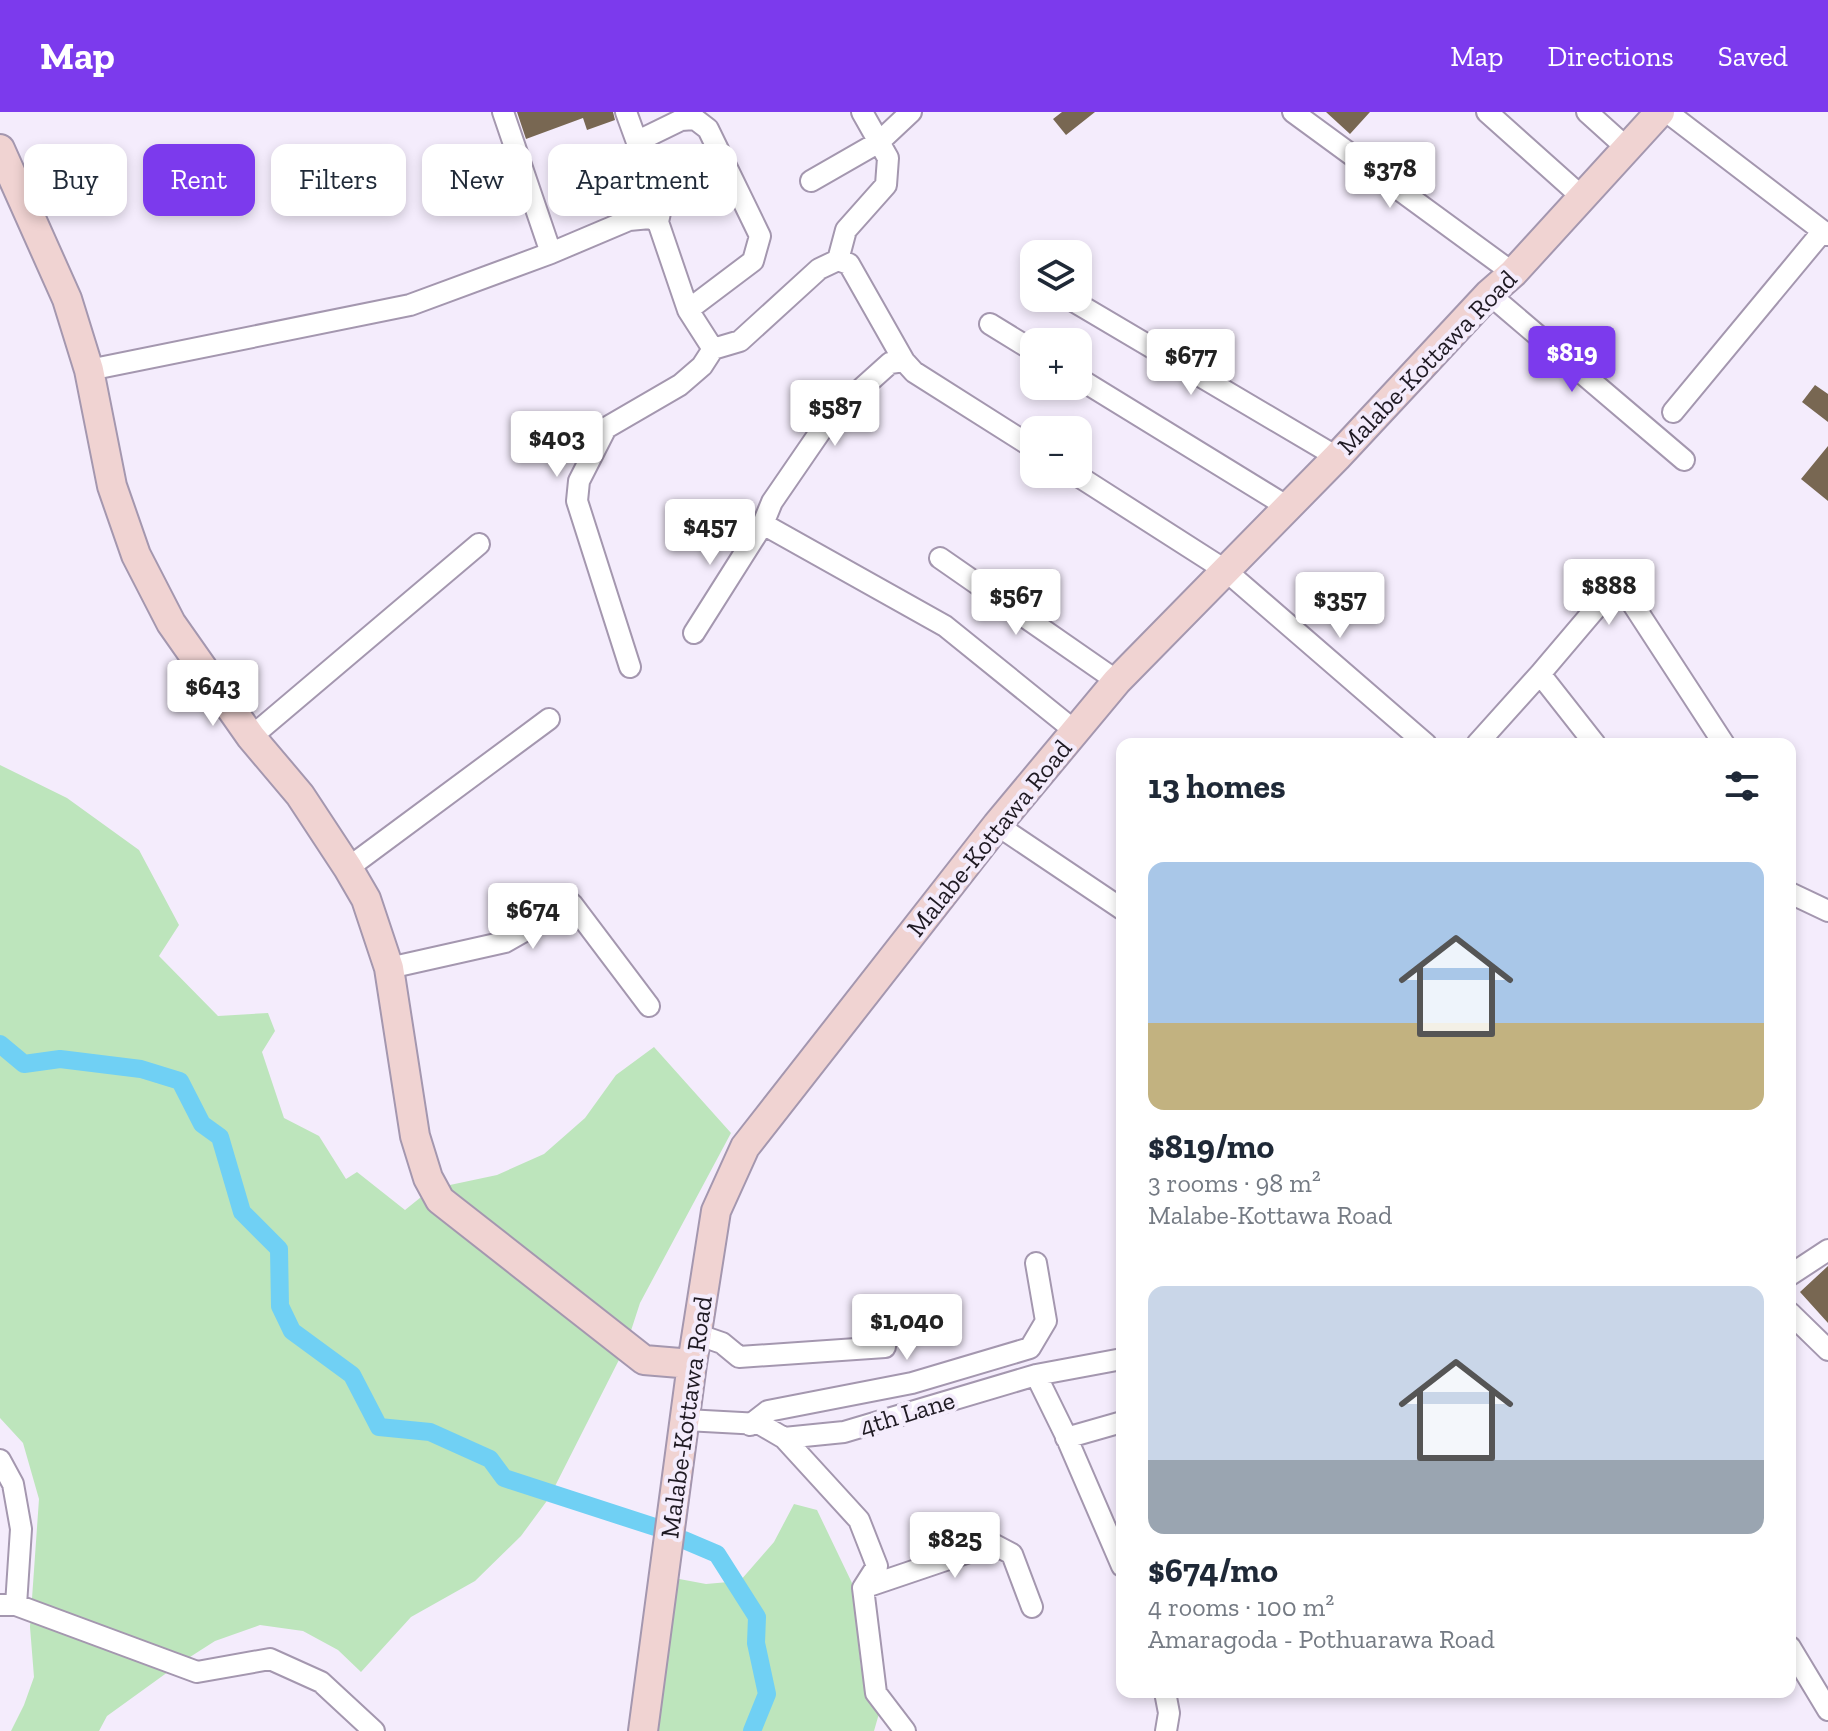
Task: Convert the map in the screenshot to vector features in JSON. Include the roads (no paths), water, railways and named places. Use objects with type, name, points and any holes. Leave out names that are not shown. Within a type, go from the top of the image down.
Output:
[{"type":"main road","name":"Malabe-Kottawa Road","points":[[643,1731],[696,1334],[716,1211],[745,1147],[997,825],[1117,681],[1337,457],[1489,294],[1513,273],[1660,112]]},
{"type":"main road","points":[[0,149],[67,299],[89,370],[112,486],[136,555],[171,623],[251,737],[300,795],[366,899],[389,968],[415,1136],[428,1178],[440,1200],[644,1360],[692,1364]]},
{"type":"street","points":[[503,112],[551,253]]},
{"type":"street","points":[[626,112],[661,208],[658,222],[688,310],[713,349]]},
{"type":"street","points":[[838,260],[846,230],[886,185],[888,158],[862,112]]},
{"type":"street","points":[[811,181],[879,142],[911,112]]},
{"type":"street","points":[[1293,112],[1513,273]]},
{"type":"street","points":[[1487,112],[1582,197]]},
{"type":"street","points":[[1587,112],[1628,149]]},
{"type":"street","points":[[1667,112],[1825,233],[1673,412]]},
{"type":"street","points":[[638,141],[681,120],[695,119],[708,129],[760,236],[753,261],[688,310]]},
{"type":"street","points":[[89,370],[410,305],[551,253],[629,220],[650,218],[658,222]]},
{"type":"street","points":[[630,667],[577,501],[579,481],[606,428],[680,385],[702,366],[713,349],[740,341],[819,269],[838,260],[849,264],[904,361],[914,372],[1020,439]]},
{"type":"street","points":[[1489,294],[1684,460]]},
{"type":"street","points":[[1092,312],[1337,457]]},
{"type":"street","points":[[990,324],[1020,342]]},
{"type":"street","points":[[694,633],[763,524],[772,502],[831,416],[890,363],[904,361]]},
{"type":"street","points":[[1092,387],[1288,507]]},
{"type":"street","points":[[1092,485],[1225,570],[1419,738]]},
{"type":"street","points":[[763,524],[945,626],[1075,731]]},
{"type":"street","points":[[251,737],[479,544]]},
{"type":"street","points":[[940,558],[1117,681]]},
{"type":"street","points":[[1482,738],[1613,588],[1625,592],[1720,738]]},
{"type":"street","points":[[1540,674],[1590,738]]},
{"type":"street","points":[[348,868],[549,719]]},
{"type":"street","points":[[997,825],[1116,905]]},
{"type":"street","points":[[1796,896],[1828,911]]},
{"type":"street","points":[[389,968],[505,942],[572,904],[649,1006]]},
{"type":"street","points":[[1796,1271],[1828,1250]]},
{"type":"street","points":[[750,1425],[768,1411],[912,1383],[1030,1348],[1046,1321],[1036,1263]]},
{"type":"street","points":[[1796,1319],[1828,1350]]},
{"type":"street","points":[[696,1334],[722,1343],[739,1357],[885,1347]]},
{"type":"street","name":"4th Lane","points":[[784,1438],[844,1432],[1036,1375],[1116,1360]]},
{"type":"street","points":[[1036,1375],[1116,1552]]},
{"type":"street","points":[[686,1420],[760,1424],[784,1438],[859,1520],[877,1566],[863,1588],[876,1693],[905,1731]]},
{"type":"street","points":[[1066,1438],[1116,1424]]},
{"type":"street","points":[[0,1460],[13,1484],[21,1529],[8,1605],[197,1672],[270,1659],[321,1682],[374,1731]]},
{"type":"street","points":[[863,1588],[993,1544],[1012,1554],[1032,1607]]},
{"type":"street","points":[[1796,1657],[1828,1710]]},
{"type":"street","points":[[1166,1698],[1169,1713],[1166,1731]]},
{"type":"waterway","points":[[0,1044],[24,1064],[60,1059],[141,1069],[180,1081],[202,1124],[220,1137],[242,1212],[279,1249],[280,1306],[292,1331],[352,1375],[379,1427],[430,1432],[490,1459],[504,1478],[655,1527]]},
{"type":"waterway","points":[[684,1540],[717,1554],[757,1617],[756,1643],[767,1694],[752,1731]]}]
